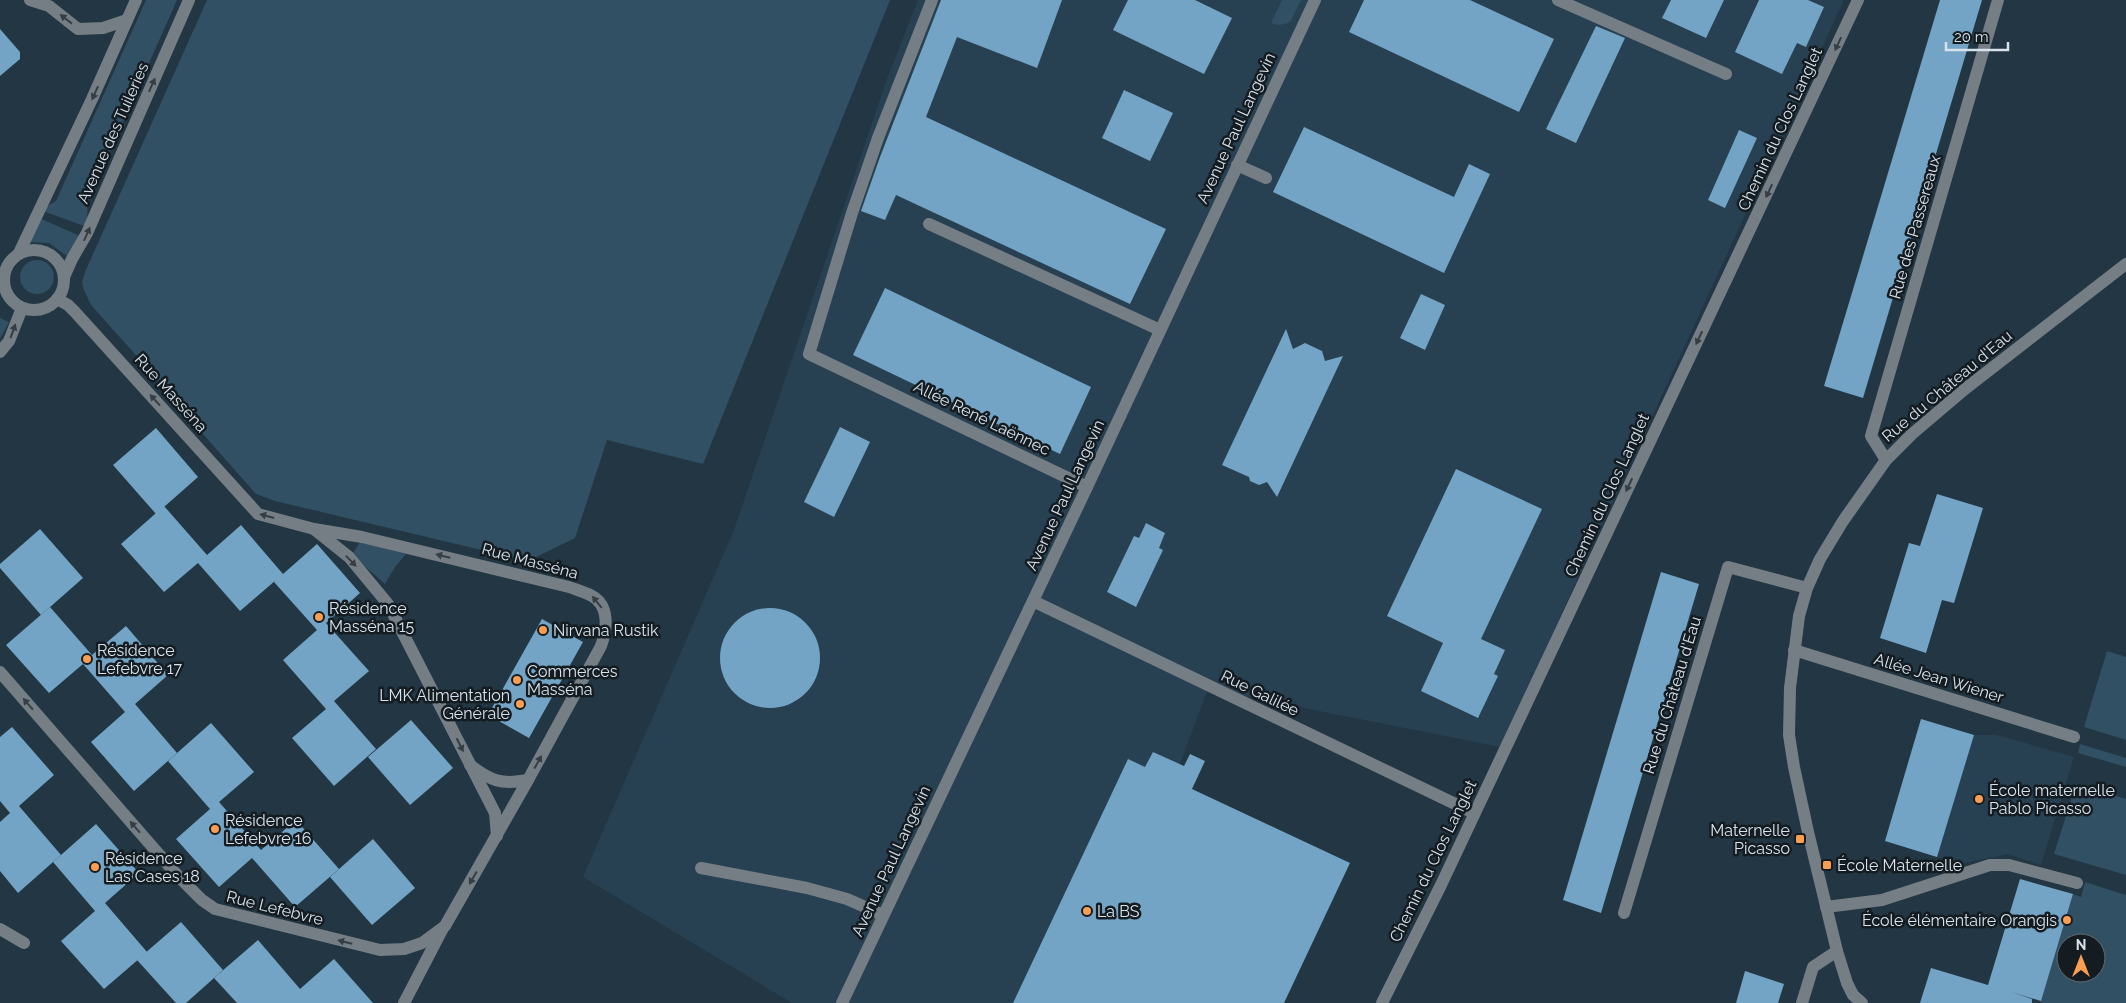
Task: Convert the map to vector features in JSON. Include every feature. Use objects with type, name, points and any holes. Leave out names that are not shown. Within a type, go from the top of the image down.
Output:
[{"type":"street","points":[[30,0],[49,6],[78,29],[103,28],[127,20]]},
{"type":"street","name":"Avenue des Tuileries","points":[[22,308],[13,302],[2,288],[6,266],[19,253],[92,99],[136,0]]},
{"type":"street","name":"Avenue des Tuileries","points":[[57,299],[62,293],[64,277],[87,233],[189,0]]},
{"type":"street","name":"Allée René Laënnec","points":[[932,0],[878,138],[852,214],[824,311],[809,354],[863,378],[1087,487]]},
{"type":"street","name":"Avenue Paul Langevin","points":[[842,1003],[1087,487],[1315,0]]},
{"type":"street","points":[[1558,0],[1726,74]]},
{"type":"street","name":"Chemin du Clos Langlet","points":[[1382,1003],[1474,813],[1858,0]]},
{"type":"street","name":"Rue des Passereaux","points":[[1886,460],[1871,436],[1998,0]]},
{"type":"street","points":[[1237,165],[1266,178]]},
{"type":"street","points":[[929,224],[1160,330]]},
{"type":"street","points":[[19,253],[28,249],[48,252],[56,258],[62,267],[64,277]]},
{"type":"street","name":"Rue du Château d'Eau","points":[[1862,1003],[1853,995],[1847,983],[1826,907],[1798,785],[1789,735],[1794,650],[1799,616],[1807,588],[1820,559],[1843,521],[1886,460],[1912,434],[1965,389],[2126,264]]},
{"type":"street","points":[[0,352],[9,341],[22,308],[41,310],[50,306],[57,299]]},
{"type":"street","name":"Rue Masséna","points":[[57,299],[68,305],[75,312],[258,514],[314,529],[414,549],[569,587],[592,596],[600,603],[605,616],[607,630],[601,646],[497,836]]},
{"type":"street","name":"Rue Masséna","points":[[314,529],[349,557],[388,604],[495,813],[497,836]]},
{"type":"street","name":"Rue du Château d'Eau","points":[[1624,912],[1728,566],[1807,588]]},
{"type":"street","name":"Rue Galilée","points":[[1032,601],[1474,813]]},
{"type":"street","name":"Allée Jean Wiener","points":[[1794,650],[2074,737]]},
{"type":"street","name":"Rue Lefebvre","points":[[0,672],[177,875],[202,900],[215,909],[380,950],[404,949],[422,943],[444,926],[497,836]]},
{"type":"street","name":"Rue Masséna","points":[[470,765],[488,778],[509,784],[528,780]]},
{"type":"street","points":[[1826,907],[1882,900],[1990,865],[2009,865],[2077,884]]},
{"type":"street","points":[[702,868],[807,888],[847,899],[883,915]]},
{"type":"street","points":[[404,1003],[444,926]]},
{"type":"street","points":[[0,929],[24,943]]},
{"type":"street","points":[[1802,1003],[1813,967],[1838,951]]},
{"type":"shaded area","points":[[146,0],[177,0],[88,201],[87,220],[84,226],[43,211],[45,207],[56,201]]},
{"type":"shaded area","points":[[207,0],[890,0],[703,464],[607,440],[575,538],[528,561],[275,501],[256,494],[91,305],[82,282],[85,272]]},
{"type":"shaded area","points":[[918,0],[1844,0],[1500,747],[1208,689],[1090,1003],[792,1003],[583,877],[734,530],[888,76]]},
{"type":"shaded area","points":[[1282,0],[1301,0],[1290,22],[1276,25],[1271,23]]},
{"type":"shaded area","points":[[39,218],[80,236],[67,256],[49,243],[29,242]]},
{"type":"shaded area","points":[[37,260],[49,265],[54,277],[49,289],[37,294],[25,289],[20,277],[25,265]]},
{"type":"shaded area","points":[[0,318],[9,322],[0,339]]},
{"type":"shaded area","points":[[360,542],[406,554],[395,567],[385,584],[352,555]]},
{"type":"shaded area","points":[[2107,651],[2126,657],[2126,740],[2084,727]]},
{"type":"shaded area","name":"École maternelle Pablo Picasso","points":[[1921,719],[1974,735],[1997,735],[2074,757],[2041,865],[2008,854],[1960,864],[1885,841]]},
{"type":"shaded area","points":[[2080,744],[2126,758],[2126,767],[2078,753]]},
{"type":"shaded area","points":[[2076,784],[2126,799],[2126,875],[2054,854]]},
{"type":"shaded area","points":[[2085,882],[2126,895],[2126,1003],[2040,1003],[2056,950],[2056,983],[2106,983],[2106,933],[2061,933],[2073,894],[2081,897]]},
{"type":"building","points":[[941,0],[1062,0],[1037,68],[957,37],[926,117],[1166,229],[1130,304],[896,195],[885,220],[861,211]]},
{"type":"building","points":[[1128,0],[1195,0],[1232,18],[1204,74],[1113,30]]},
{"type":"building","points":[[1364,0],[1470,0],[1554,39],[1519,112],[1349,32]]},
{"type":"building","points":[[1671,0],[1724,0],[1706,38],[1662,18]]},
{"type":"building","points":[[1759,0],[1808,0],[1824,7],[1806,47],[1797,43],[1782,74],[1735,52]]},
{"type":"building","points":[[1940,0],[1982,0],[1863,398],[1824,386]]},
{"type":"building","points":[[1596,26],[1625,38],[1576,143],[1546,129]]},
{"type":"building","points":[[0,29],[20,52],[20,59],[0,76]]},
{"type":"building","points":[[1124,90],[1173,113],[1150,161],[1102,138]]},
{"type":"building","points":[[1304,127],[1454,197],[1469,164],[1490,174],[1444,273],[1273,192]]},
{"type":"building","points":[[1739,130],[1757,138],[1725,208],[1708,200]]},
{"type":"building","points":[[885,288],[1091,387],[1060,454],[853,355]]},
{"type":"building","points":[[1421,294],[1445,305],[1425,350],[1400,338]]},
{"type":"building","points":[[1286,329],[1293,349],[1305,343],[1322,351],[1325,361],[1343,356],[1277,497],[1267,482],[1259,485],[1250,481],[1249,477],[1222,465]]},
{"type":"building","points":[[840,427],[870,442],[834,517],[804,502]]},
{"type":"building","points":[[156,428],[198,477],[156,514],[113,465]]},
{"type":"building","points":[[1456,469],[1542,509],[1481,639],[1505,650],[1494,674],[1498,676],[1478,718],[1421,691],[1443,643],[1387,616]]},
{"type":"building","points":[[1937,494],[1983,508],[1954,603],[1942,600],[1926,653],[1880,638],[1909,543],[1920,546]]},
{"type":"building","name":"Résidence Masséna 15","points":[[164,506],[207,555],[241,525],[283,574],[317,544],[360,593],[326,623],[369,671],[334,701],[376,749],[334,786],[292,738],[326,709],[283,660],[317,630],[274,582],[276,580],[240,611],[198,563],[164,592],[121,544]]},
{"type":"building","points":[[1146,523],[1165,533],[1159,548],[1163,550],[1136,607],[1107,592],[1134,536],[1139,538]]},
{"type":"building","points":[[40,529],[83,578],[41,615],[0,568],[0,564]]},
{"type":"building","points":[[1661,572],[1699,584],[1601,913],[1563,900]]},
{"type":"building","name":"Résidence Lefebvre 17","points":[[50,607],[92,655],[126,626],[168,675],[135,704],[177,753],[134,791],[91,742],[125,712],[83,664],[49,693],[6,645]]},
{"type":"building","points":[[770,608],[789,612],[805,623],[816,639],[820,658],[816,677],[805,693],[789,704],[770,708],[751,704],[735,693],[724,677],[720,658],[724,639],[735,623],[751,612]]},
{"type":"building","name":"Commerces Masséna","points":[[542,619],[583,642],[529,738],[488,715]]},
{"type":"building","points":[[1921,719],[1974,735],[1937,857],[1885,841]]},
{"type":"building","points":[[411,720],[453,768],[410,805],[368,757]]},
{"type":"building","name":"Résidence Lefebvre 16","points":[[211,723],[254,772],[219,802],[261,850],[296,820],[339,869],[295,907],[252,858],[219,887],[176,839],[210,809],[168,761]]},
{"type":"building","points":[[12,727],[54,775],[19,806],[61,855],[18,893],[0,871],[0,822],[10,813],[0,801],[0,737]]},
{"type":"building","points":[[1153,752],[1184,766],[1190,754],[1205,761],[1192,789],[1350,863],[1284,1003],[1013,1003],[1128,759],[1145,767]]},
{"type":"building","points":[[96,824],[139,873],[105,903],[147,952],[104,989],[61,941],[95,911],[53,862]]},
{"type":"building","points":[[373,839],[415,888],[372,925],[330,877]]},
{"type":"building","points":[[2020,879],[2073,894],[2061,933],[2056,933],[2056,951],[2041,1001],[2011,992],[2032,999],[2032,1003],[1920,1003],[1931,968],[1988,985]]},
{"type":"building","points":[[181,922],[223,970],[186,1003],[176,1003],[137,960]]},
{"type":"building","points":[[258,940],[300,989],[334,959],[373,1003],[237,1003],[214,978]]},
{"type":"building","points":[[1745,971],[1784,984],[1778,1003],[1736,1003]]},
{"type":"place","name":"Résidence Masséna 15","points":[[319,617]]},
{"type":"place","name":"Nirvana Rustik","points":[[543,630]]},
{"type":"place","name":"Résidence Lefebvre 17","points":[[87,659]]},
{"type":"place","name":"Commerces Masséna","points":[[517,680]]},
{"type":"place","name":"LMK Alimentation Générale","points":[[520,704]]},
{"type":"place","name":"École maternelle Pablo Picasso","points":[[1979,799]]},
{"type":"place","name":"Résidence Lefebvre 16","points":[[215,829]]},
{"type":"place","name":"Maternelle Picasso","points":[[1800,839]]},
{"type":"place","name":"École Maternelle","points":[[1827,865]]},
{"type":"place","name":"Résidence Las Cases 18","points":[[95,867]]},
{"type":"place","name":"La BS","points":[[1087,911]]},
{"type":"place","name":"École élémentaire Orangis","points":[[2067,920]]}]
